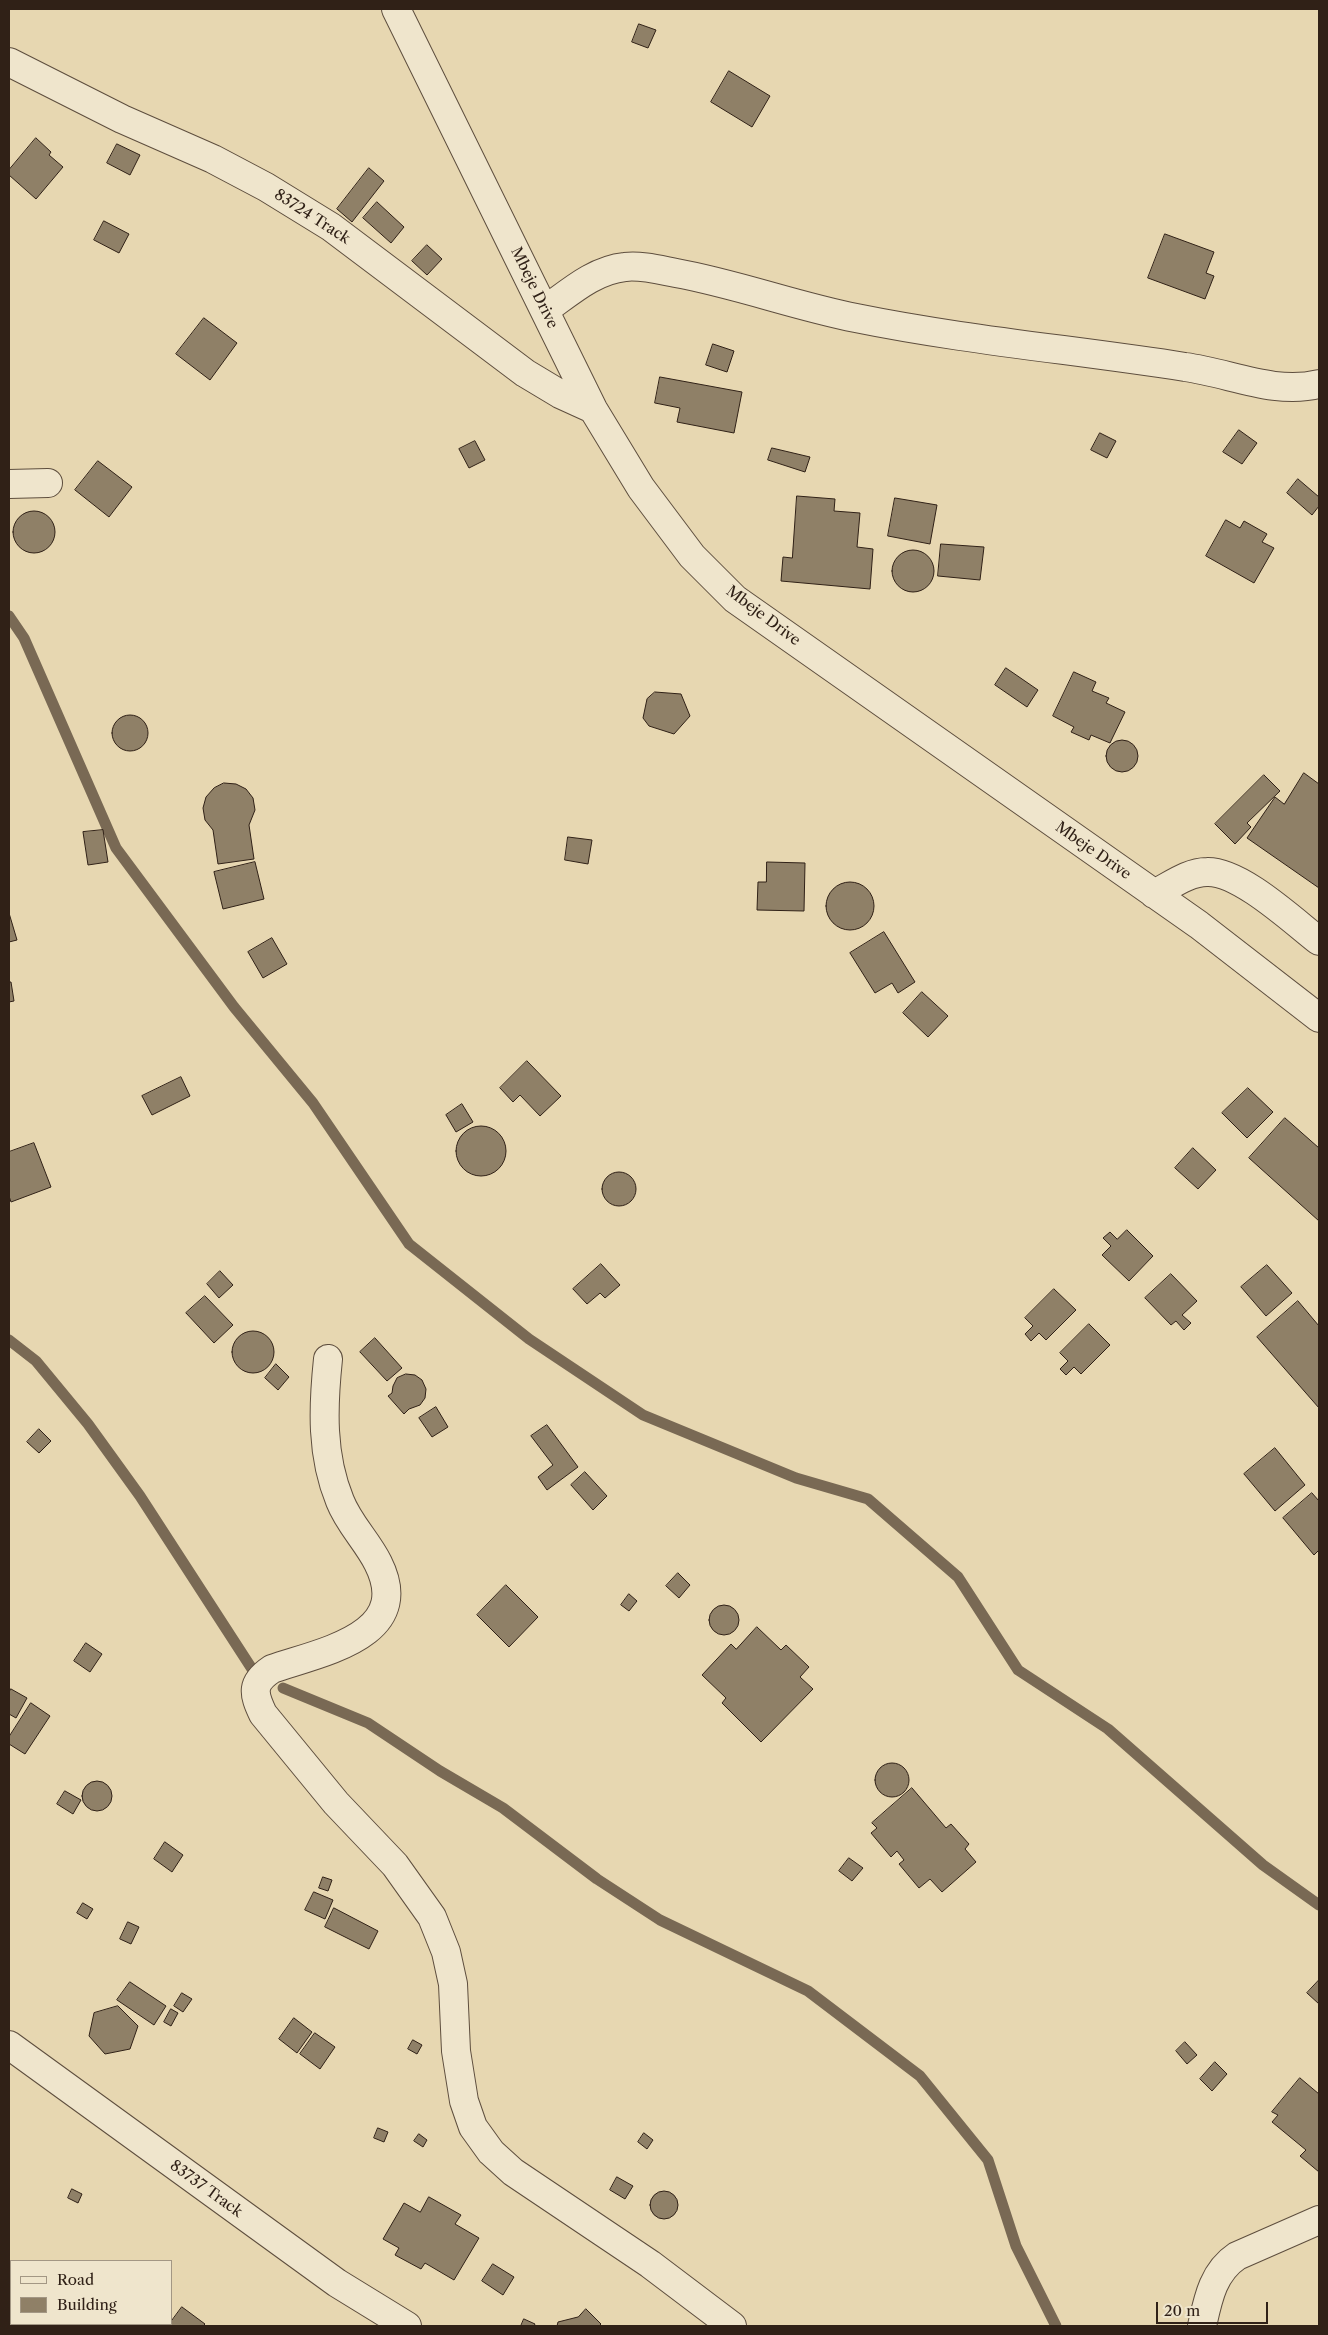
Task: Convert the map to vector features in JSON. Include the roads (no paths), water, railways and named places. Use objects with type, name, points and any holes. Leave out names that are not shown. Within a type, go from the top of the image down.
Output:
[{"type":"street","name":"Mbeje Drive","points":[[396,9],[593,410],[641,488],[692,556],[735,599],[1198,925],[1319,1018]]},
{"type":"street","name":"83724 Track","points":[[9,62],[122,119],[213,159],[266,187],[331,227],[525,374],[593,410]]},
{"type":"street","points":[[544,310],[607,270],[627,266],[651,268],[695,276],[853,318],[913,329],[1188,367],[1281,387],[1300,388],[1319,384]]},
{"type":"street","points":[[9,484],[48,483]]},
{"type":"street","points":[[1154,894],[1189,876],[1206,872],[1222,874],[1238,880],[1319,941]]},
{"type":"street","points":[[328,1359],[323,1424],[332,1477],[340,1502],[383,1574],[386,1591],[384,1606],[377,1622],[359,1638],[272,1670],[261,1676],[257,1683],[255,1698],[263,1714],[336,1803],[395,1865],[432,1917],[446,1952],[453,1984],[456,2051],[464,2101],[473,2127],[491,2152],[513,2172],[650,2264],[732,2326]]},
{"type":"street","name":"83737 Track","points":[[9,2045],[336,2283],[407,2326]]},
{"type":"street","points":[[1202,2326],[1210,2295],[1225,2264],[1237,2256],[1319,2220]]},
{"type":"waterway","points":[[9,616],[24,638],[116,848],[234,1007],[313,1103],[409,1244],[529,1339],[643,1415],[796,1478],[868,1499],[958,1577],[1018,1670],[1108,1729],[1263,1865],[1319,1905]]},
{"type":"waterway","points":[[9,1340],[36,1361],[88,1424],[140,1496],[254,1672]]},
{"type":"waterway","points":[[283,1688],[368,1723],[440,1771],[503,1808],[597,1879],[660,1920],[808,1991],[920,2076],[988,2160],[1016,2246],[1056,2326]]}]
